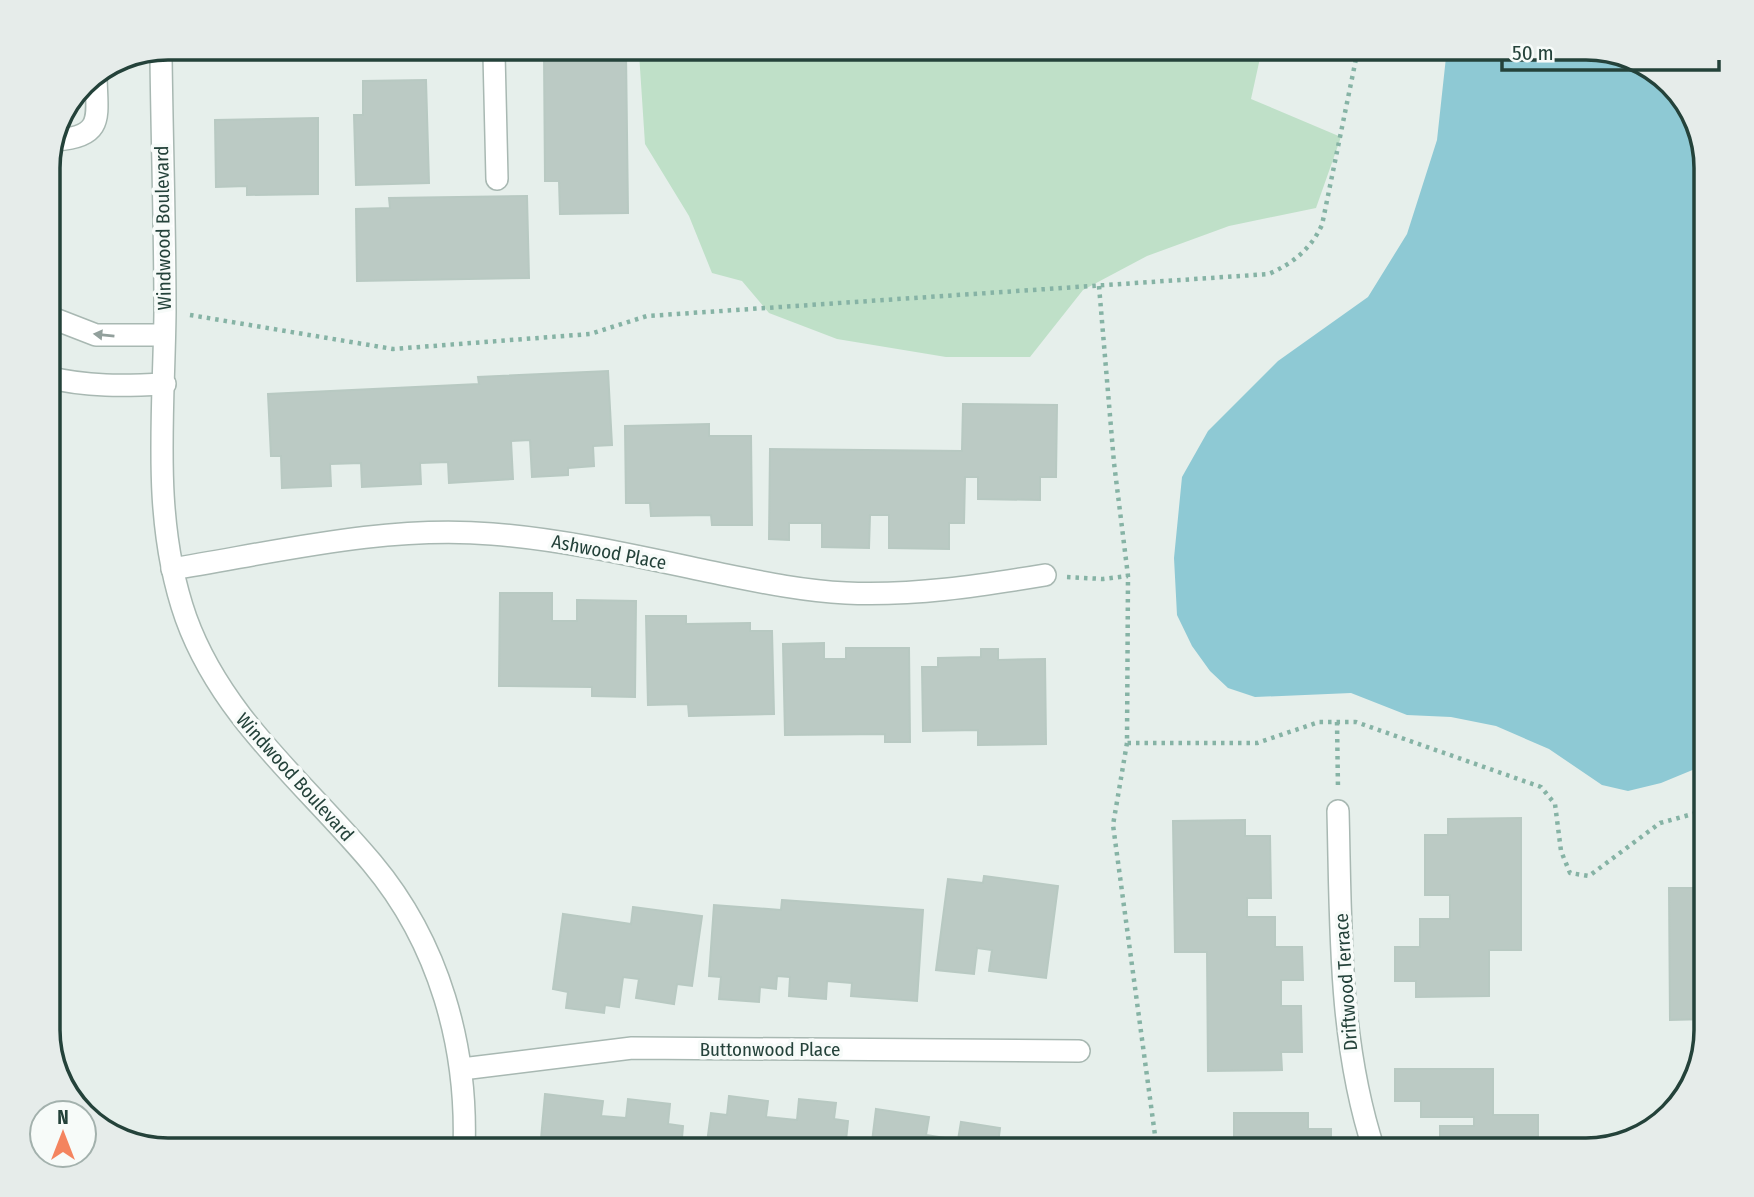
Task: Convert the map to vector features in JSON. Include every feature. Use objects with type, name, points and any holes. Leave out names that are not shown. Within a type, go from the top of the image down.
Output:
[{"type":"street","points":[[494,59],[498,179]]},
{"type":"street","name":"Windwood Boulevard","points":[[161,60],[165,310],[162,490],[172,569],[199,648],[231,704],[250,730],[373,864],[410,917],[442,985],[456,1037],[465,1103],[464,1138]]},
{"type":"street","points":[[64,140],[77,139],[90,132],[96,120],[96,87]]},
{"type":"street","points":[[60,321],[96,335],[164,335]]},
{"type":"street","points":[[60,380],[104,387],[165,384]]},
{"type":"street","name":"Ashwood Place","points":[[172,569],[374,537],[441,532],[557,541],[779,586],[845,593],[912,593],[1045,575]]},
{"type":"street","name":"Driftwood Terrace","points":[[1338,811],[1343,989],[1350,1055],[1370,1138]]},
{"type":"street","name":"Buttonwood Place","points":[[462,1069],[632,1048],[1079,1051]]},
{"type":"path","points":[[165,310],[393,349],[590,334],[647,316],[1269,274],[1289,265],[1313,244],[1322,225],[1356,59]]},
{"type":"path","points":[[1099,286],[1114,463],[1128,576],[1127,743],[1113,825],[1155,1138]]},
{"type":"path","points":[[1045,575],[1102,579],[1128,576]]},
{"type":"path","points":[[1127,743],[1257,743],[1319,722],[1356,722],[1541,787],[1555,804],[1561,852],[1570,873],[1590,876],[1660,823],[1694,814]]},
{"type":"path","points":[[1337,722],[1338,811]]},
{"type":"green space","points":[[639,59],[1260,59],[1251,99],[1341,137],[1316,208],[1229,226],[1147,256],[1083,290],[1030,357],[946,357],[837,339],[769,313],[742,281],[712,273],[689,216],[645,144]]},
{"type":"water","points":[[1446,59],[1587,59],[1615,63],[1647,78],[1663,91],[1680,113],[1691,139],[1694,153],[1694,769],[1661,783],[1628,791],[1602,785],[1549,749],[1496,726],[1451,717],[1407,715],[1351,693],[1255,697],[1228,688],[1210,671],[1192,646],[1177,615],[1174,558],[1182,477],[1208,431],[1278,361],[1368,297],[1407,234],[1437,140]]},
{"type":"building","points":[[544,59],[626,59],[628,213],[560,214],[559,181],[545,181]]},
{"type":"building","points":[[426,80],[429,183],[356,185],[354,115],[363,115],[363,81]]},
{"type":"building","points":[[318,118],[318,194],[247,195],[247,186],[216,187],[215,120]]},
{"type":"building","points":[[527,196],[529,278],[357,281],[356,209],[390,208],[389,198]]},
{"type":"building","points":[[608,371],[612,445],[593,446],[594,466],[568,468],[568,475],[532,477],[530,440],[511,441],[513,479],[449,483],[448,462],[420,463],[421,484],[362,487],[361,463],[330,464],[331,486],[282,488],[281,456],[271,456],[268,394],[479,384],[478,377]]},
{"type":"building","points":[[963,404],[1057,405],[1056,477],[1040,477],[1040,500],[978,499],[978,477],[965,477],[964,523],[949,523],[949,549],[889,548],[889,515],[870,515],[869,548],[822,547],[822,523],[789,523],[789,540],[769,539],[770,449],[962,451]]},
{"type":"building","points":[[709,424],[709,436],[751,436],[752,525],[712,525],[711,515],[651,516],[650,503],[626,503],[625,426]]},
{"type":"building","points":[[500,593],[552,593],[552,621],[577,621],[577,600],[636,601],[635,697],[592,696],[592,687],[499,686]]},
{"type":"building","points":[[646,616],[686,616],[686,624],[750,623],[750,631],[772,631],[774,714],[689,716],[688,704],[648,705]]},
{"type":"building","points":[[824,643],[824,659],[846,659],[846,648],[909,648],[910,742],[885,742],[885,734],[785,735],[783,644]]},
{"type":"building","points":[[981,649],[998,649],[998,660],[1045,659],[1046,744],[978,745],[978,730],[923,731],[922,667],[938,667],[938,658],[981,657]]},
{"type":"building","points":[[1521,818],[1521,950],[1489,950],[1489,996],[1416,997],[1416,981],[1395,981],[1395,947],[1420,947],[1420,919],[1450,919],[1450,895],[1425,895],[1425,835],[1448,835],[1448,819]]},
{"type":"building","points":[[1245,820],[1245,836],[1270,836],[1271,898],[1247,898],[1247,917],[1275,917],[1275,947],[1302,947],[1303,980],[1281,980],[1281,1006],[1301,1006],[1302,1052],[1281,1052],[1282,1070],[1208,1071],[1207,952],[1175,952],[1173,821]]},
{"type":"building","points":[[984,876],[1058,886],[1046,978],[989,971],[992,950],[977,948],[974,974],[936,970],[948,879],[983,883]]},
{"type":"building","points":[[1669,888],[1694,888],[1694,1019],[1670,1020]]},
{"type":"building","points":[[782,900],[923,910],[917,1001],[851,996],[852,983],[827,981],[826,999],[789,996],[790,977],[777,976],[776,989],[760,987],[759,1002],[719,999],[721,977],[709,976],[714,905],[781,910]]},
{"type":"building","points":[[633,907],[702,916],[692,986],[677,984],[674,1004],[636,998],[639,979],[623,977],[619,1007],[605,1005],[604,1013],[566,1008],[568,992],[553,989],[563,914],[631,924]]},
{"type":"building","points":[[1395,1069],[1493,1069],[1493,1115],[1538,1115],[1538,1138],[1440,1138],[1440,1126],[1474,1126],[1474,1117],[1421,1117],[1421,1101],[1395,1101]]},
{"type":"building","points":[[545,1094],[603,1101],[601,1116],[626,1118],[628,1099],[670,1104],[668,1124],[683,1126],[682,1138],[541,1138]]},
{"type":"building","points":[[729,1096],[768,1101],[766,1117],[797,1120],[799,1099],[836,1103],[834,1119],[848,1121],[846,1138],[708,1138],[711,1113],[727,1115]]},
{"type":"building","points":[[876,1109],[929,1117],[926,1135],[945,1138],[872,1138]]},
{"type":"building","points":[[1234,1113],[1308,1113],[1308,1129],[1331,1129],[1331,1138],[1234,1138]]},
{"type":"building","points":[[961,1122],[1000,1128],[999,1138],[958,1138]]}]
